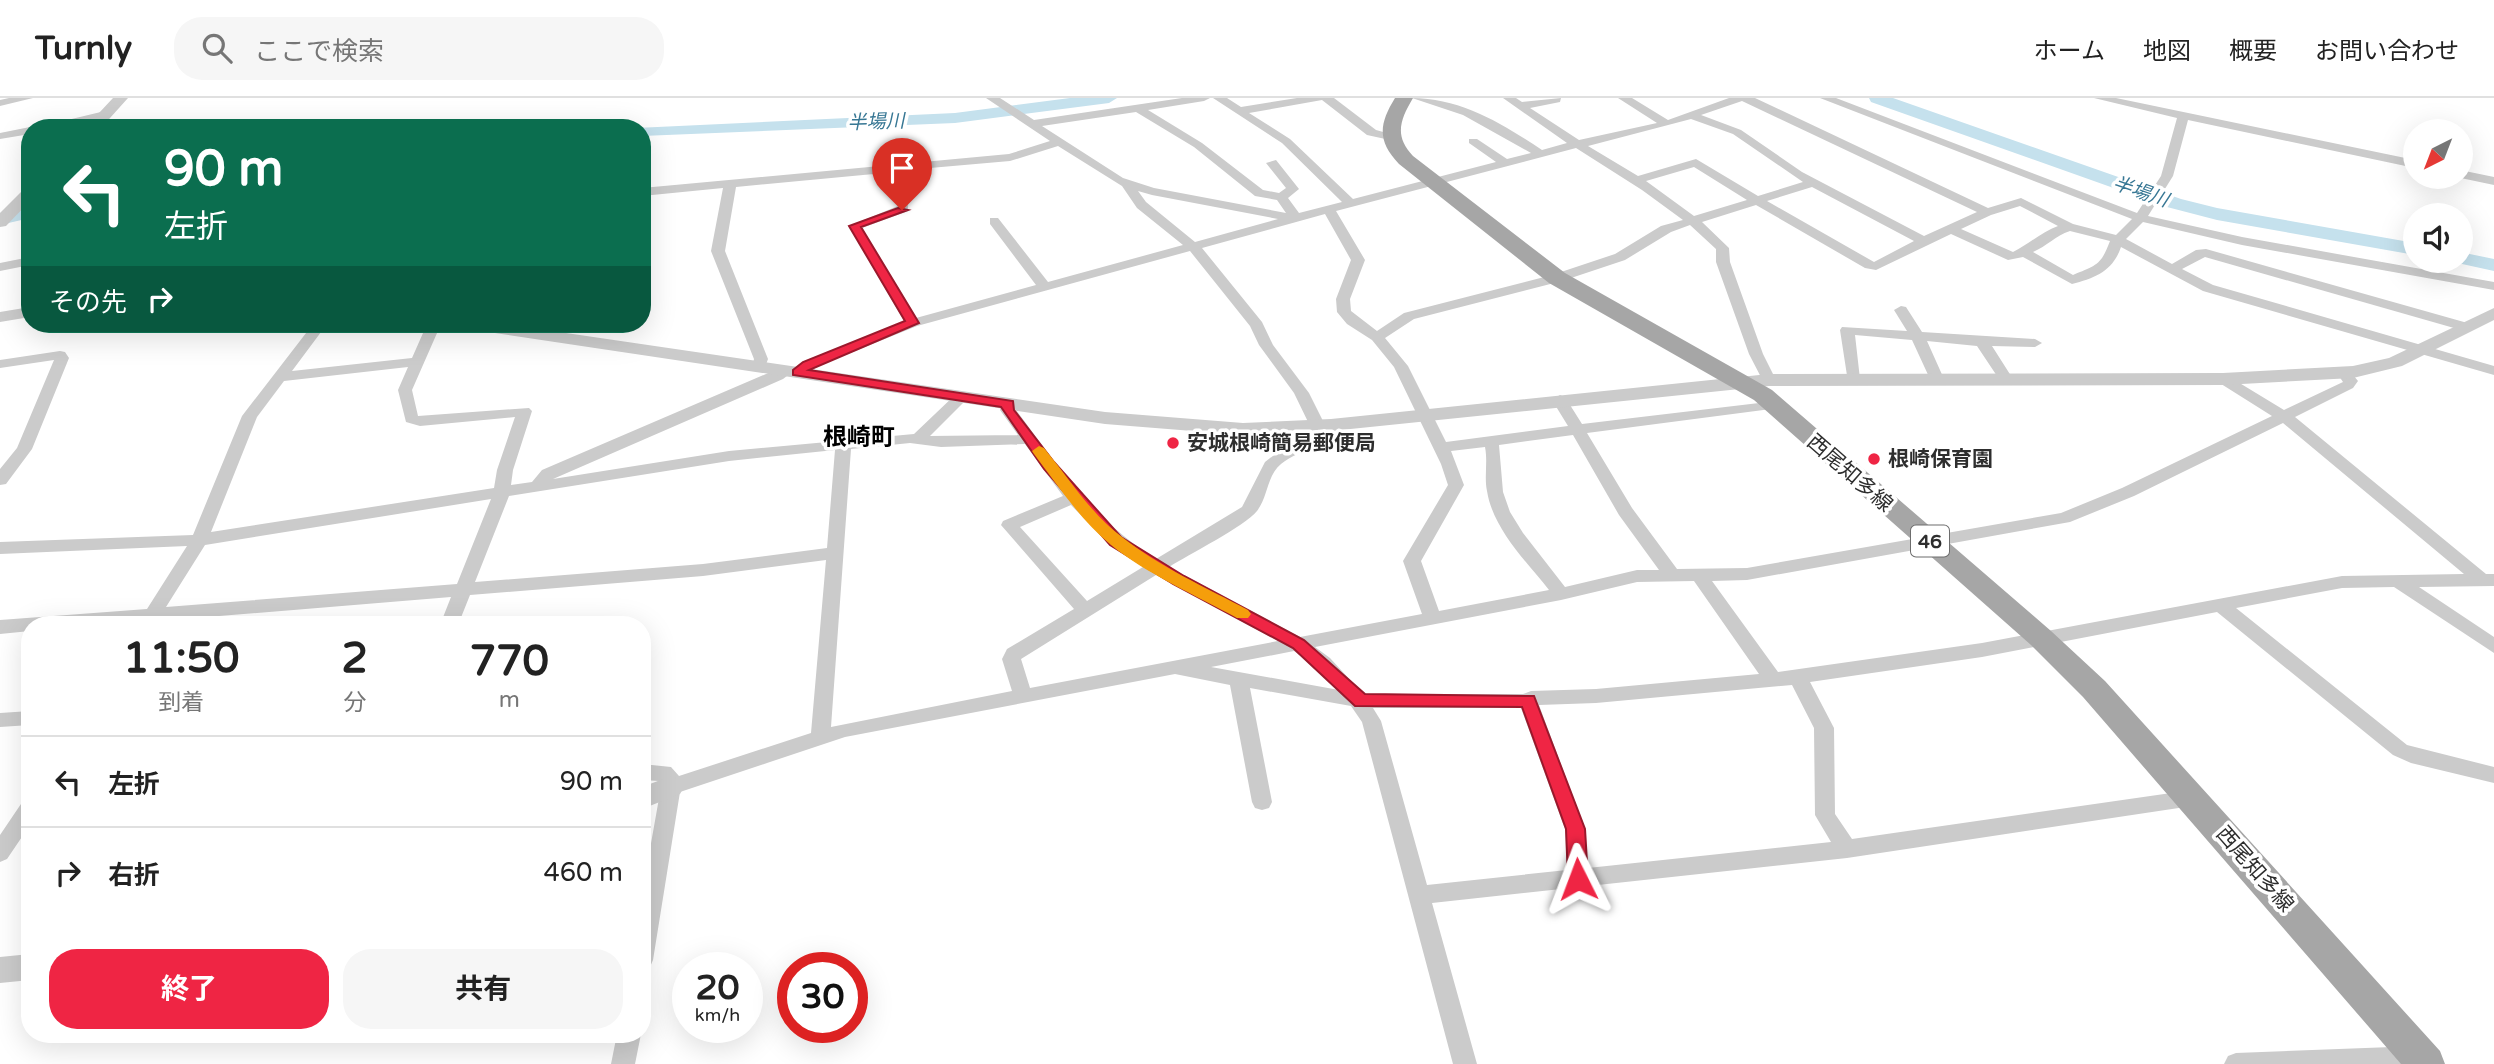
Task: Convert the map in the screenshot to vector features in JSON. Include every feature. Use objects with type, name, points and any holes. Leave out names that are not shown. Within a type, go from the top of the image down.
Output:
[{"type":"main road","points":[[1390,137],[1390,123],[1404,98]]},
{"type":"main road","name":"西尾知多線","points":[[1390,137],[1397,151],[1557,278],[1741,382],[1770,392],[1930,542],[2041,638],[2094,689],[2423,1061]]},
{"type":"street","points":[[0,103],[27,98]]},
{"type":"street","points":[[100,119],[121,98]]},
{"type":"street","points":[[1028,123],[1140,110],[1204,98]]},
{"type":"street","points":[[1219,98],[1286,141],[1352,205]]},
{"type":"street","points":[[1238,111],[1318,98]]},
{"type":"street","points":[[1326,98],[1335,102],[1373,134],[1390,137]]},
{"type":"street","points":[[1418,98],[1440,103],[1479,118],[1541,154]]},
{"type":"street","points":[[1509,98],[1694,220],[1722,248],[1723,262],[1770,392]]},
{"type":"street","points":[[1520,106],[1556,100],[1555,98]]},
{"type":"street","points":[[1624,98],[1667,124]]},
{"type":"street","points":[[537,487],[548,474],[912,323],[1296,218],[1667,124],[1739,98]]},
{"type":"street","points":[[1746,98],[1987,212]]},
{"type":"street","points":[[1826,98],[2140,216],[2242,241],[2494,286]]},
{"type":"street","points":[[2100,98],[2403,162]]},
{"type":"street","points":[[995,100],[1128,185],[1296,218]]},
{"type":"street","points":[[1140,110],[1198,145],[1259,193],[1281,197],[1293,192],[1272,163]]},
{"type":"street","points":[[82,119],[105,114]]},
{"type":"street","points":[[1692,116],[1737,132],[1813,183],[1924,241]]},
{"type":"street","points":[[2023,252],[2072,280],[2102,268],[2160,188],[2183,116]]},
{"type":"street","points":[[0,136],[21,132]]},
{"type":"street","points":[[1473,141],[1505,163]]},
{"type":"street","points":[[651,191],[1016,156],[1059,142]]},
{"type":"street","points":[[1634,181],[1696,163],[1870,265],[1876,266],[1987,212],[2021,202],[2069,227],[2120,240],[2171,270],[2231,296],[2494,372]]},
{"type":"street","points":[[901,167],[904,208],[855,226],[912,323]]},
{"type":"street","points":[[2473,177],[2494,181]]},
{"type":"street","points":[[1377,337],[1409,316],[1557,278],[1620,257],[1666,229],[1813,183]]},
{"type":"street","points":[[730,184],[718,251],[761,359],[759,367]]},
{"type":"street","points":[[1023,696],[1011,659],[1014,654],[1248,511],[1255,503],[1265,470],[1290,451],[1322,438],[1324,425],[1266,345],[1257,324],[1192,247],[1141,205],[1128,185]]},
{"type":"street","points":[[1281,197],[1296,218]]},
{"type":"street","points":[[0,222],[21,201]]},
{"type":"street","points":[[1329,211],[1358,260],[1343,299],[1344,312],[1390,349],[1406,374],[1457,485],[1412,561],[1432,617]]},
{"type":"street","points":[[994,221],[1045,287]]},
{"type":"street","points":[[1951,229],[2013,257],[2042,243],[2051,233],[2069,227]]},
{"type":"street","points":[[2171,270],[2206,253],[2466,327]]},
{"type":"street","points":[[0,267],[21,263]]},
{"type":"street","points":[[1901,310],[1918,337],[1937,379]]},
{"type":"street","points":[[1440,447],[1577,431],[1770,392],[1853,379],[2223,379],[2344,373],[2382,366],[2494,313]]},
{"type":"street","points":[[0,317],[21,314]]},
{"type":"street","points":[[1853,379],[1847,330],[1982,342],[2035,343]]},
{"type":"street","points":[[152,616],[199,540],[246,423],[313,333]]},
{"type":"street","points":[[430,333],[405,390],[411,419],[420,421],[524,411],[505,470],[502,492],[453,616]]},
{"type":"street","points":[[531,333],[1008,404],[1117,419],[1204,427],[1324,425],[1741,382]]},
{"type":"street","points":[[1982,342],[2006,379]]},
{"type":"street","points":[[0,364],[62,356],[24,449],[0,481]]},
{"type":"street","points":[[279,377],[416,362]]},
{"type":"street","points":[[651,795],[821,736],[1561,594],[1637,576],[1747,574],[2042,523],[2082,512],[2348,385],[2351,381],[2344,373]]},
{"type":"street","points":[[2223,379],[2284,416],[2488,580]]},
{"type":"street","points":[[919,438],[961,397]]},
{"type":"street","points":[[1560,400],[1625,511],[1671,574]]},
{"type":"street","points":[[1008,404],[1007,410],[1075,497],[1116,541],[1157,567],[1298,644],[1362,701],[1371,721],[1465,1064]]},
{"type":"street","points":[[0,548],[199,540],[729,456],[919,438],[941,442],[1030,439]]},
{"type":"street","points":[[1490,441],[1496,454],[1494,488],[1497,502],[1511,527],[1561,594]]},
{"type":"street","points":[[821,736],[843,445]]},
{"type":"street","points":[[1075,497],[1009,525],[1086,611]]},
{"type":"street","points":[[189,616],[464,588],[703,570],[833,553]]},
{"type":"street","points":[[1699,575],[1773,679]]},
{"type":"street","points":[[2396,580],[2494,646]]},
{"type":"street","points":[[1171,667],[1362,701],[1528,701],[1531,698],[1596,696],[1798,677],[2041,638],[2342,582],[2488,580]]},
{"type":"street","points":[[2220,605],[2399,750],[2494,775]]},
{"type":"street","points":[[0,627],[21,626]]},
{"type":"street","points":[[1798,677],[1824,728],[1825,815],[1847,849]]},
{"type":"street","points":[[1239,681],[1262,802]]},
{"type":"street","points":[[1528,701],[1575,829],[1578,879]]},
{"type":"street","points":[[0,720],[21,719]]},
{"type":"street","points":[[651,772],[664,773],[670,778],[671,787],[651,906]]},
{"type":"street","points":[[1420,895],[1847,849],[2192,798]]},
{"type":"street","points":[[0,853],[15,831]]},
{"type":"street","points":[[0,970],[21,968]]},
{"type":"street","points":[[623,1064],[627,1043]]},
{"type":"street","points":[[2236,1064],[2423,1061]]},
{"type":"waterway","name":"半場川","points":[[651,131],[955,118],[1109,98]]},
{"type":"waterway","name":"半場川","points":[[1877,98],[2174,203],[2217,214],[2403,247]]},
{"type":"waterway","name":"半場川","points":[[0,219],[21,214]]},
{"type":"waterway","name":"半場川","points":[[2473,261],[2494,265]]},
{"type":"slow traffic","points":[[1039,451],[1084,508],[1116,541],[1179,580],[1243,614]]},
{"type":"place","name":"安城根崎簡易郵便局","points":[[1173,443]]},
{"type":"place","name":"根崎保育園","points":[[1874,459]]},
{"type":"district","name":"根崎町","points":[[859,437]]},
{"type":"route","points":[[902,210],[859,222],[855,226],[912,323],[849,347],[808,365],[798,373],[1008,404],[1007,410],[1049,466],[1116,541],[1179,580],[1298,644],[1362,701],[1528,701],[1575,829],[1578,879]]}]
